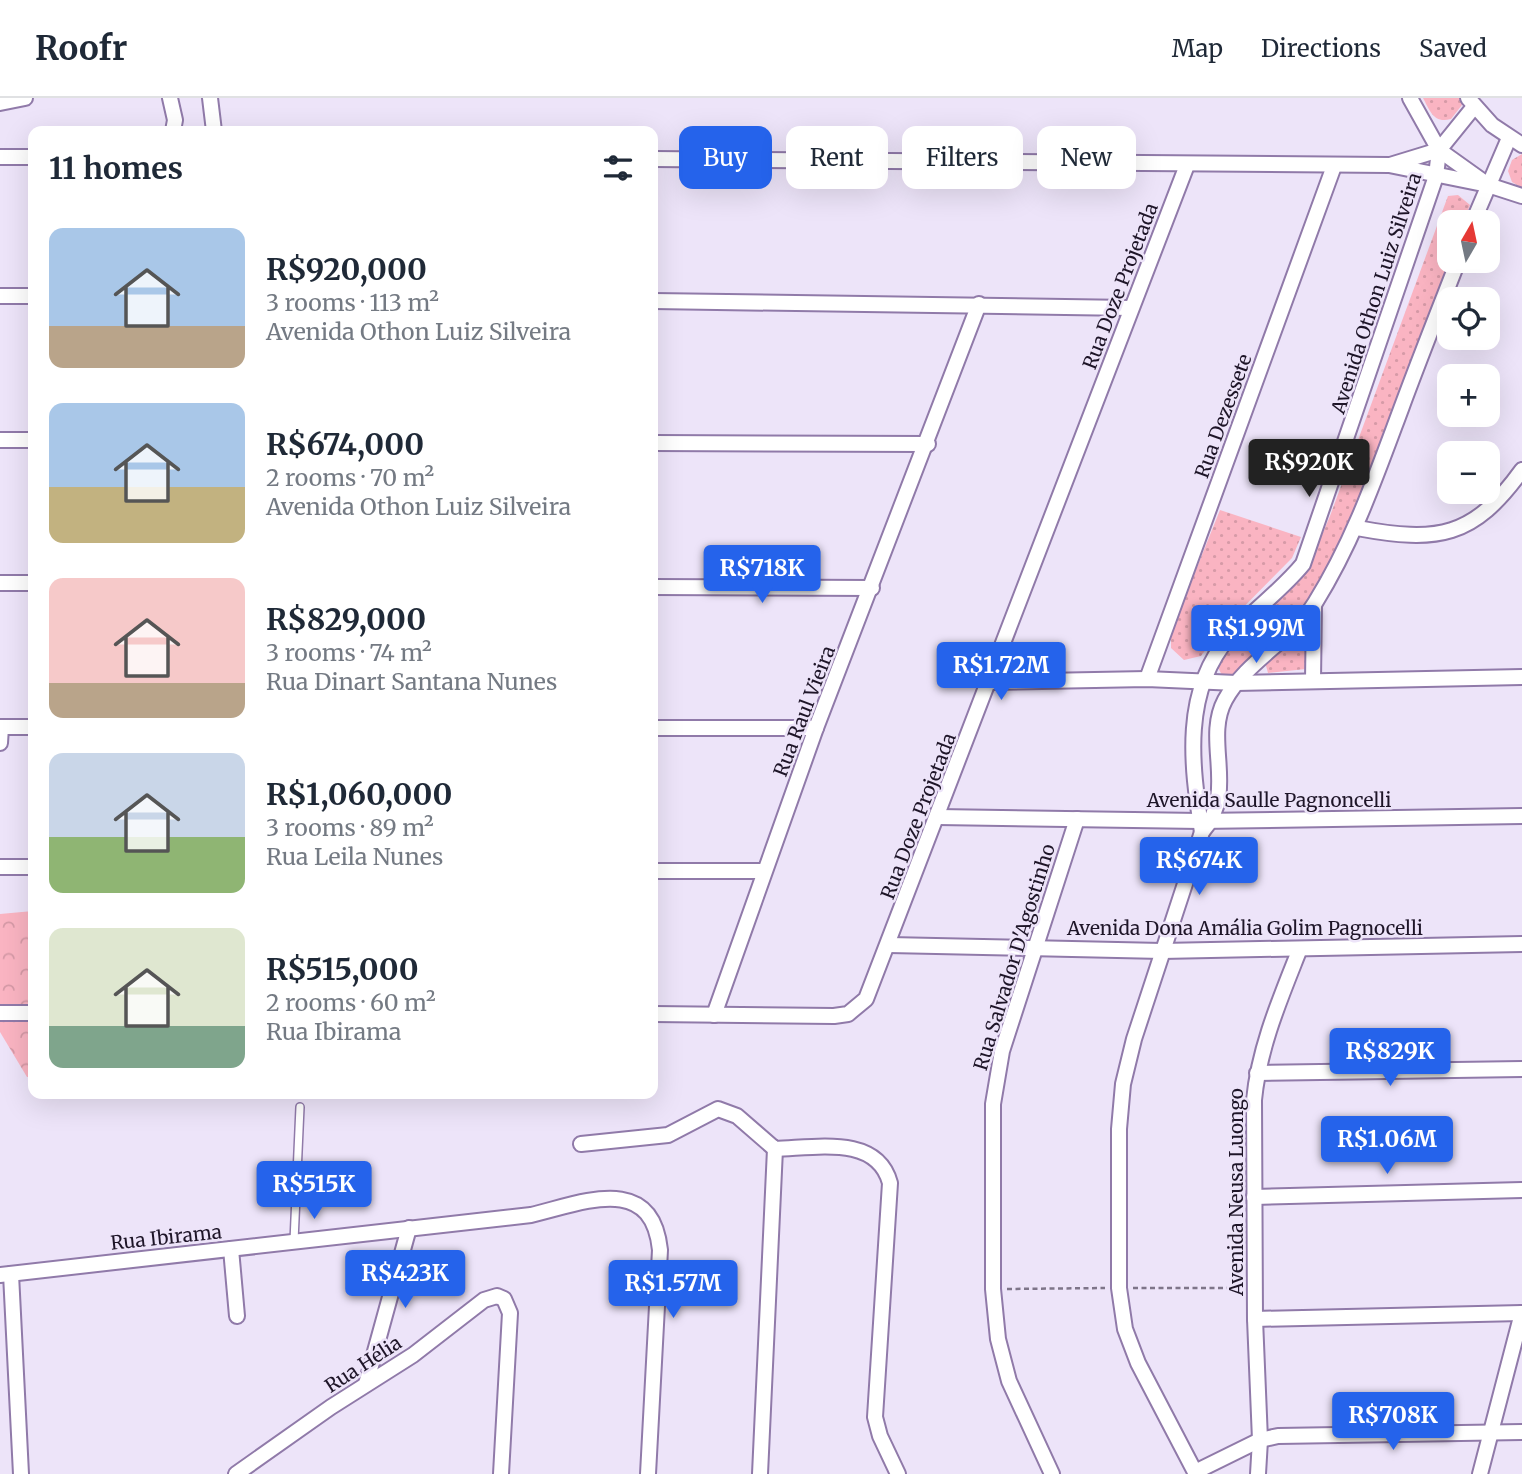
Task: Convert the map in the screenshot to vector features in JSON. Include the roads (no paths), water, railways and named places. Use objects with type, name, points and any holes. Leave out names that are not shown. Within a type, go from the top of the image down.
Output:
[{"type":"street","points":[[0,103],[25,98]]},
{"type":"street","points":[[170,98],[174,126]]},
{"type":"street","points":[[210,98],[213,126]]},
{"type":"street","points":[[1410,98],[1439,150],[1488,185]]},
{"type":"street","points":[[1390,165],[1439,150],[1471,103],[1515,141],[1488,185],[1478,210]]},
{"type":"street","name":"Avenida Othon Luiz Silveira","points":[[1205,824],[1194,730],[1201,681],[1212,658],[1231,634],[1286,585],[1303,564],[1436,176],[1439,150]]},
{"type":"street","points":[[0,157],[28,157]]},
{"type":"street","points":[[658,159],[1390,165],[1488,185],[1522,196]]},
{"type":"street","name":"Rua Doze Projetada","points":[[658,1014],[848,1014],[866,999],[1187,165]]},
{"type":"street","name":"Rua Dezessete","points":[[1147,680],[1334,166]]},
{"type":"street","name":"Avenida Othon Luiz Silveira","points":[[1196,1473],[1138,1363],[1125,1329],[1119,1288],[1119,1129],[1123,1084],[1134,1039],[1205,824],[1219,804],[1219,724],[1223,703],[1236,683],[1314,606],[1357,528],[1453,273]]},
{"type":"street","points":[[0,296],[28,296]]},
{"type":"street","points":[[658,301],[1131,307]]},
{"type":"street","name":"Rua Raul Vieira","points":[[714,1015],[763,871],[928,444],[979,304]]},
{"type":"street","points":[[0,440],[28,440]]},
{"type":"street","points":[[658,443],[928,444]]},
{"type":"street","points":[[1357,528],[1387,534],[1431,534],[1459,528],[1482,517],[1502,498],[1522,470]]},
{"type":"street","points":[[0,583],[28,583]]},
{"type":"street","points":[[658,587],[872,588]]},
{"type":"street","points":[[1312,680],[1314,606]]},
{"type":"street","points":[[990,682],[1147,680],[1236,683],[1522,677]]},
{"type":"street","points":[[0,743],[0,727],[28,727]]},
{"type":"street","points":[[658,728],[816,729]]},
{"type":"street","name":"Avenida Saulle Pagnoncelli","points":[[938,817],[1205,824],[1522,816]]},
{"type":"street","name":"Rua Salvador D'Agostinho","points":[[1052,1474],[1009,1381],[998,1339],[993,1289],[993,1104],[996,1077],[1077,819]]},
{"type":"street","points":[[0,867],[28,867]]},
{"type":"street","points":[[658,871],[763,871]]},
{"type":"street","name":"Avenida Dona Amália Golim Pagnocelli","points":[[889,945],[1299,951],[1522,944]]},
{"type":"street","name":"Avenida Neusa Luongo","points":[[1258,1474],[1260,1440],[1254,1197],[1257,1073],[1299,951]]},
{"type":"street","points":[[0,1013],[28,1013]]},
{"type":"street","points":[[1257,1073],[1522,1069]]},
{"type":"street","points":[[581,1144],[668,1135],[718,1110],[737,1116],[775,1149],[849,1148],[867,1152],[887,1170],[890,1183],[874,1400],[880,1436],[898,1474]]},
{"type":"street","points":[[760,1474],[775,1149]]},
{"type":"street","points":[[1254,1197],[1522,1190]]},
{"type":"street","name":"Rua Ibirama","points":[[6,1275],[531,1215],[610,1198],[627,1199],[641,1206],[651,1216],[658,1230],[660,1250],[648,1474]]},
{"type":"street","points":[[366,1384],[409,1228]]},
{"type":"street","points":[[231,1249],[237,1316]]},
{"type":"street","points":[[6,1275],[20,1474]]},
{"type":"street","name":"Rua Hélia","points":[[236,1474],[366,1384],[413,1355],[484,1300],[497,1296],[504,1299],[510,1313],[501,1474]]},
{"type":"street","points":[[1255,1319],[1522,1313],[1488,1433],[1480,1474]]},
{"type":"street","points":[[1196,1473],[1260,1440],[1278,1436],[1522,1432]]},
{"type":"lane","points":[[294,1241],[300,1107]]}]
